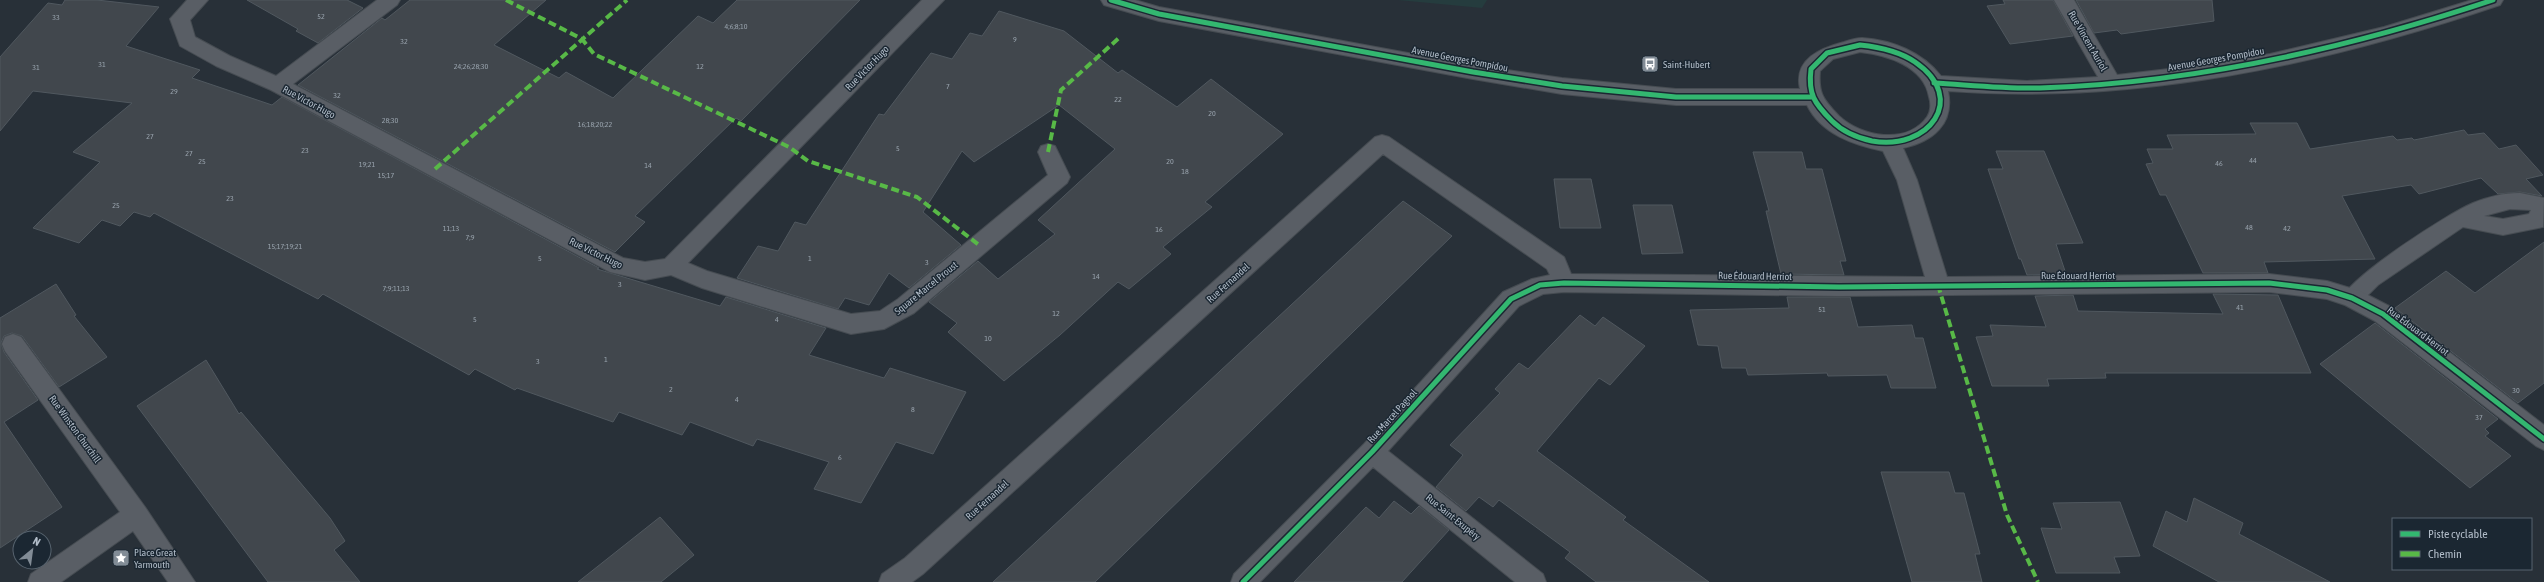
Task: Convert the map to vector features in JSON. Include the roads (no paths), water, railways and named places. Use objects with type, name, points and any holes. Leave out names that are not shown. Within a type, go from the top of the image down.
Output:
[{"type":"street","name":"Rue Victor Hugo","points":[[198,0],[180,19],[187,41],[223,60],[278,85],[618,266],[641,272],[655,272],[672,266],[934,0]]},
{"type":"street","name":"Rue Victor Hugo","points":[[278,85],[390,0]]},
{"type":"street","name":"Avenue Georges Pompidou","points":[[1111,0],[1159,14],[1473,72],[1562,86],[1676,97],[1811,97]]},
{"type":"street","name":"Rue Vincent Auriol","points":[[2064,0],[2111,82]]},
{"type":"street","name":"Avenue Georges Pompidou","points":[[1934,83],[2040,88],[2168,77],[2297,55],[2432,21],[2493,0]]},
{"type":"street","points":[[1860,44],[1880,47],[1898,53],[1915,62],[1934,83],[1940,96],[1941,109],[1937,121],[1926,132],[1910,140],[1890,143],[1850,134],[1833,124],[1820,111],[1811,97],[1808,84],[1810,71],[1817,60],[1827,52],[1843,46],[1860,44]]},
{"type":"street","name":"Rue Fernandel","points":[[897,580],[1382,143],[1556,263],[1564,283]]},
{"type":"street","points":[[1890,143],[1907,180],[1938,285]]},
{"type":"street","name":"Square Marcel Proust","points":[[672,266],[702,279],[851,324],[884,320],[906,306],[1060,177],[1048,152]]},
{"type":"street","name":"Rue Édouard Herriot","points":[[1564,283],[1839,287],[2269,283],[2327,290],[2352,298],[2383,314],[2544,439]]},
{"type":"street","name":"Rue Marcel Pagnol","points":[[1243,582],[1372,452],[1511,299],[1540,285],[1564,283]]},
{"type":"street","name":"Rue Winston Churchill","points":[[13,344],[183,582]]},
{"type":"street","name":"Rue Saint-Exupéry","points":[[1372,452],[1534,582]]},
{"type":"street","points":[[40,582],[136,515]]},
{"type":"lane","points":[[2352,298],[2371,279],[2460,219]]},
{"type":"place","name":"Saint-Hubert","points":[[1650,64]]},
{"type":"place","name":"Place Great Yarmouth","points":[[121,558]]}]
